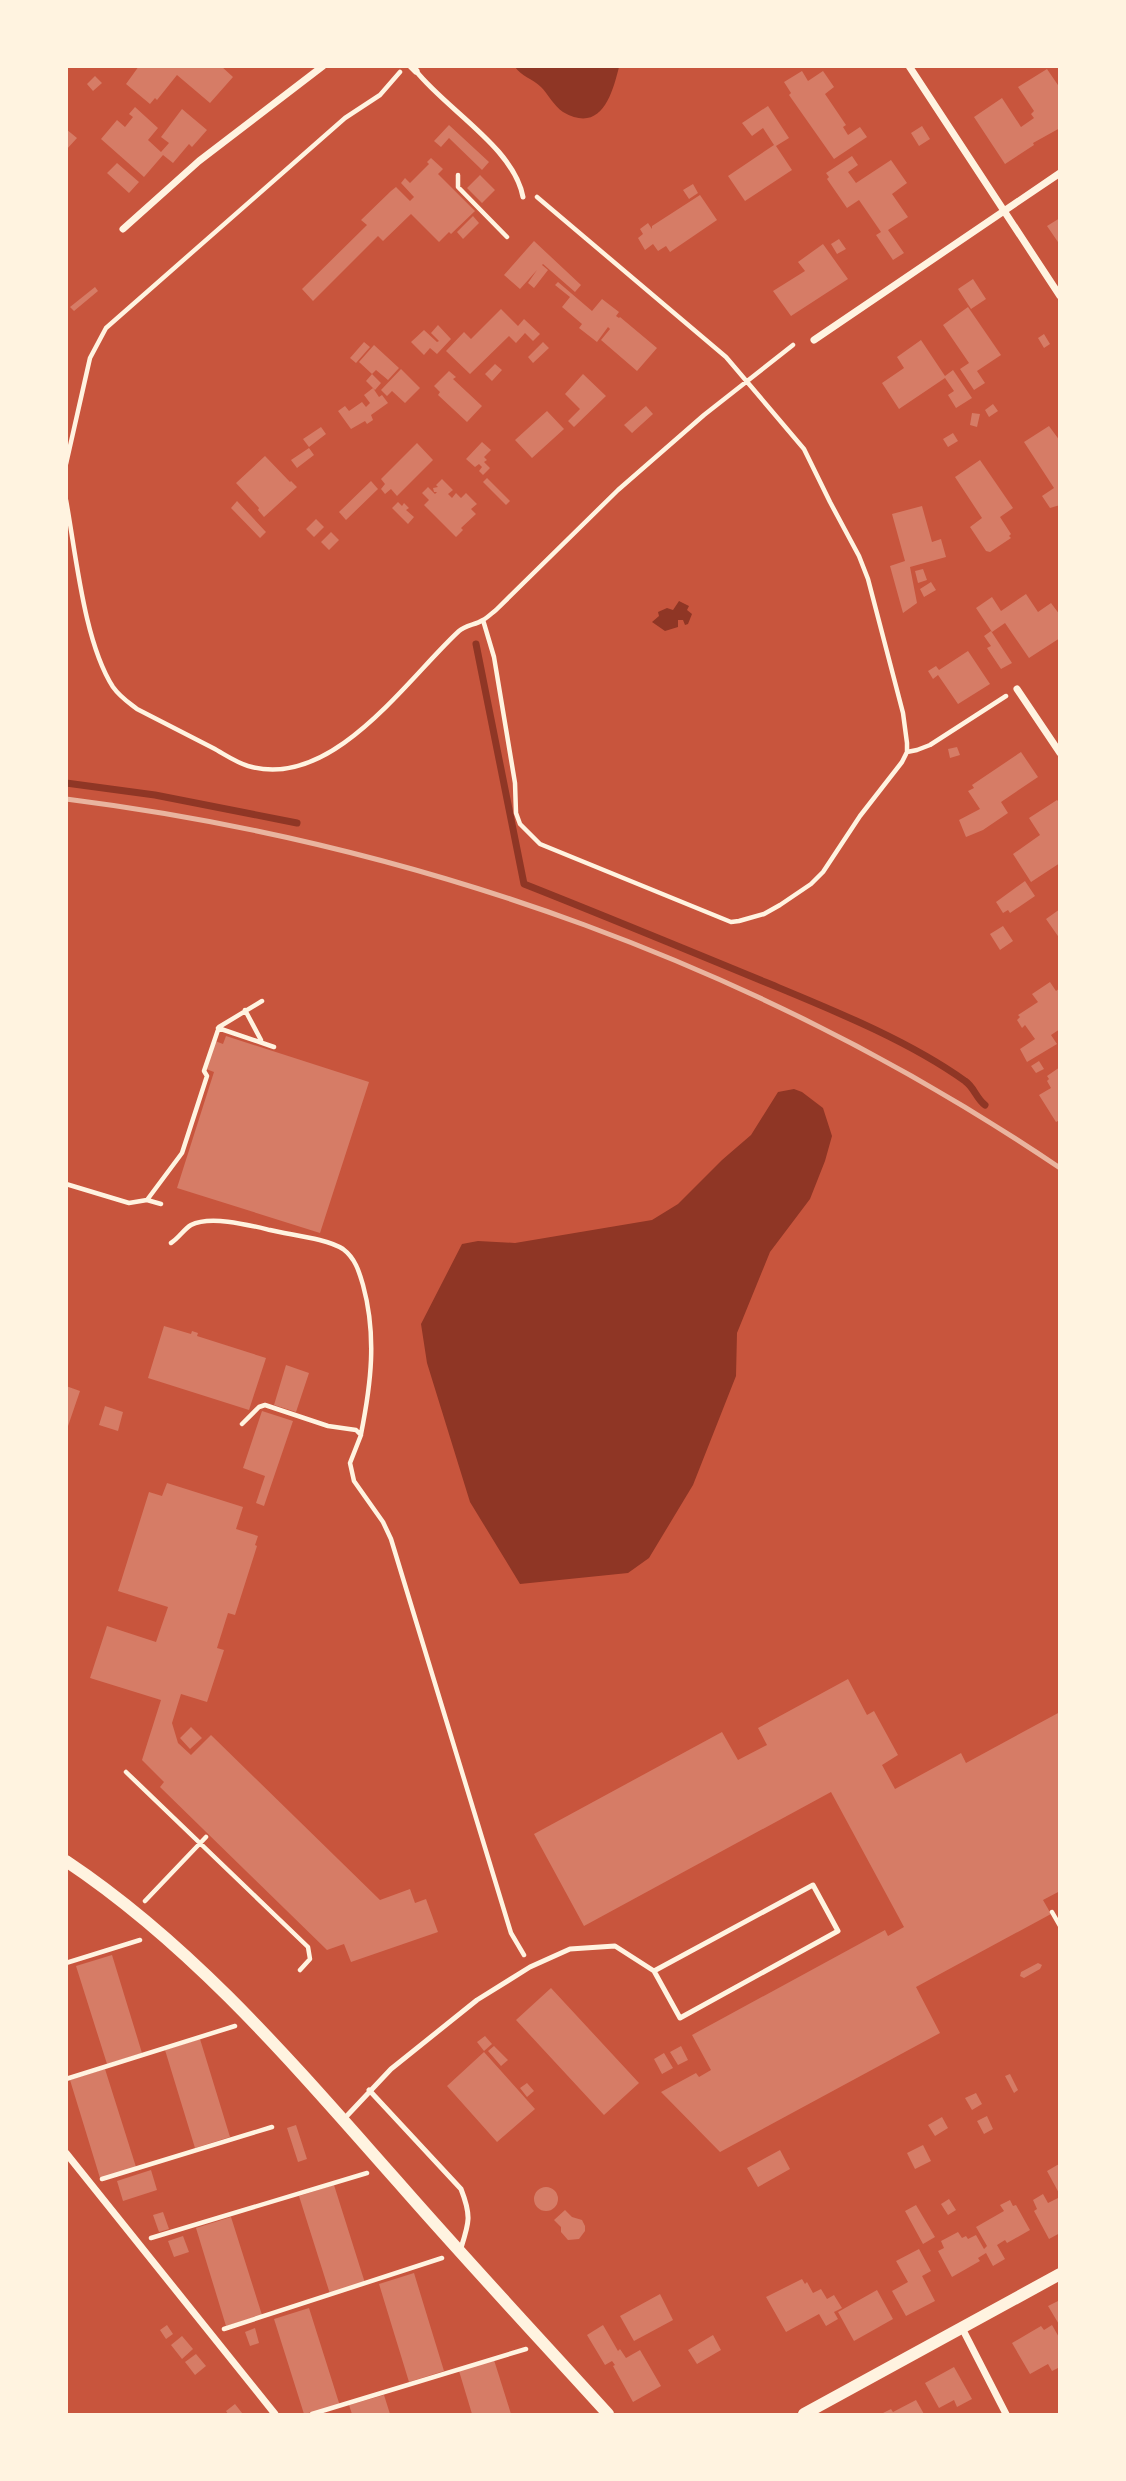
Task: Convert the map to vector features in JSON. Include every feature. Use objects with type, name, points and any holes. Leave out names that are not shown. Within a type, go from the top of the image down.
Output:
[{"type":"street","points":[[123,229],[199,161],[323,66]]},
{"type":"street","points":[[909,66],[1059,296]]},
{"type":"street","points":[[814,340],[1059,173]]},
{"type":"street","points":[[1017,689],[1059,752]]},
{"type":"street","points":[[66,1861],[161,1933],[253,2020],[459,2252],[608,2414]]},
{"type":"street","points":[[66,2153],[275,2414]]},
{"type":"street","points":[[804,2414],[1059,2274]]},
{"type":"street","points":[[962,2328],[1006,2414]]},
{"type":"lane","points":[[414,69],[431,89],[505,159],[517,178],[523,197]]},
{"type":"lane","points":[[343,2120],[391,2069],[477,2000],[530,1967],[570,1949],[615,1945],[654,1971],[680,2018],[838,1931],[813,1885],[654,1971]]},
{"type":"lane","points":[[369,2090],[461,2189],[469,2210],[468,2225],[459,2252]]},
{"type":"path","points":[[66,464],[90,358],[107,328],[345,118],[380,95],[406,66]]},
{"type":"path","points":[[458,175],[458,187],[507,237]]},
{"type":"path","points":[[483,620],[494,657],[515,783],[516,813],[520,824],[540,844],[731,922],[764,914],[795,897],[811,884],[823,872],[907,752],[903,713],[875,601],[859,555],[804,449],[726,357],[562,217],[536,197],[523,197]]},
{"type":"path","points":[[66,500],[89,624],[98,656],[115,689],[137,709],[249,766],[287,768],[331,750],[372,721],[460,629],[483,620],[496,610],[618,490],[704,415],[793,345]]},
{"type":"path","points":[[907,752],[923,749],[1017,689]]},
{"type":"path","points":[[147,1200],[185,1154],[207,1076],[204,1070],[218,1028],[262,1001]]},
{"type":"path","points":[[245,1010],[264,1043]]},
{"type":"path","points":[[218,1028],[274,1047]]},
{"type":"path","points":[[66,1184],[130,1203],[147,1200],[161,1204]]},
{"type":"path","points":[[172,1243],[194,1224],[208,1221],[230,1222],[329,1244],[348,1253],[359,1271],[366,1296],[373,1352],[361,1435],[350,1463],[354,1481],[383,1522],[391,1539],[511,1933],[519,1946]]},
{"type":"path","points":[[242,1424],[259,1407],[265,1405],[328,1426],[356,1430],[361,1435]]},
{"type":"path","points":[[126,1772],[308,1947],[310,1959],[300,1970]]},
{"type":"path","points":[[135,1912],[206,1837]]},
{"type":"path","points":[[1052,1912],[1059,1926]]},
{"type":"path","points":[[66,1963],[161,1933]]},
{"type":"path","points":[[66,2079],[253,2020]]},
{"type":"path","points":[[90,2183],[272,2127]]},
{"type":"path","points":[[139,2242],[385,2168]]},
{"type":"path","points":[[211,2333],[459,2252]]},
{"type":"path","points":[[312,2414],[543,2343]]},
{"type":"shaded area","points":[[619,66],[613,89],[603,108],[596,115],[587,118],[576,118],[563,112],[541,87],[515,67]]},
{"type":"shaded area","points":[[679,601],[689,606],[687,610],[692,614],[688,624],[678,620],[678,627],[665,631],[652,622],[659,616],[658,612],[667,608],[673,610]]},
{"type":"shaded area","points":[[794,1089],[823,1108],[832,1136],[810,1199],[770,1252],[737,1333],[736,1376],[693,1485],[649,1558],[628,1573],[520,1584],[470,1502],[427,1363],[421,1324],[462,1244],[478,1241],[515,1243],[652,1220],[678,1204],[751,1135],[778,1092]]},
{"type":"building","points":[[139,66],[221,66],[233,77],[210,103],[177,75],[157,100],[155,98],[150,104],[126,84]]},
{"type":"building","points":[[1047,69],[1060,88],[1060,128],[1033,143],[1034,145],[1005,164],[974,117],[1002,98],[1021,127],[1034,118],[1031,114],[1034,111],[1018,87]]},
{"type":"building","points":[[802,71],[808,81],[823,71],[834,87],[825,94],[846,125],[843,127],[848,135],[860,127],[867,137],[834,159],[789,95],[791,93],[784,82]]},
{"type":"building","points":[[95,76],[102,83],[93,91],[87,84]]},
{"type":"building","points":[[768,106],[789,138],[776,146],[792,170],[745,201],[728,176],[774,145],[763,128],[752,136],[742,123]]},
{"type":"building","points":[[135,107],[158,128],[148,140],[161,152],[169,143],[161,137],[182,109],[207,130],[192,147],[189,144],[173,163],[163,155],[144,177],[101,139],[117,120],[125,127],[133,117],[129,114]]},
{"type":"building","points":[[449,125],[489,162],[482,170],[449,138],[441,147],[434,141]]},
{"type":"building","points":[[922,126],[930,139],[919,146],[911,133]]},
{"type":"building","points":[[66,129],[77,138],[66,150]]},
{"type":"building","points":[[852,156],[858,165],[848,172],[856,183],[891,160],[907,183],[892,194],[908,217],[888,230],[904,253],[893,260],[876,235],[881,232],[859,200],[847,208],[827,179],[829,177],[826,173]]},
{"type":"building","points":[[431,158],[443,169],[438,174],[475,211],[439,242],[411,214],[383,241],[378,236],[313,301],[302,289],[367,225],[361,220],[391,191],[396,187],[410,201],[414,197],[401,183],[405,178],[410,183],[429,164],[427,162]]},
{"type":"building","points":[[117,163],[139,182],[129,193],[107,173]]},
{"type":"building","points":[[480,175],[495,190],[482,203],[467,188]]},
{"type":"building","points":[[693,184],[698,193],[689,199],[683,190]]},
{"type":"building","points":[[700,195],[717,220],[670,252],[666,246],[658,251],[653,244],[645,250],[638,238],[643,234],[640,229],[648,223],[652,229],[652,226]]},
{"type":"building","points":[[473,216],[479,223],[463,239],[457,232]]},
{"type":"building","points":[[1060,218],[1060,245],[1047,226]]},
{"type":"building","points":[[839,239],[846,249],[837,254],[831,244]]},
{"type":"building","points":[[534,241],[581,285],[575,292],[543,264],[548,270],[534,288],[528,283],[537,270],[520,289],[504,275]]},
{"type":"building","points":[[823,244],[848,279],[791,316],[773,291],[805,271],[798,262]]},
{"type":"building","points":[[973,279],[986,299],[971,309],[958,289]]},
{"type":"building","points":[[558,282],[592,311],[602,299],[619,312],[616,316],[657,348],[637,371],[601,340],[610,329],[608,327],[597,342],[579,328],[582,324],[562,307],[570,297],[555,285]]},
{"type":"building","points":[[95,287],[98,291],[74,311],[70,307]]},
{"type":"building","points":[[968,307],[1001,355],[977,371],[985,383],[974,390],[960,369],[969,363],[943,325]]},
{"type":"building","points":[[501,309],[518,326],[524,319],[540,334],[533,341],[525,333],[516,343],[509,336],[470,374],[446,351],[464,332],[471,339]]},
{"type":"building","points":[[438,325],[451,339],[437,354],[430,348],[424,355],[411,342],[424,330],[439,341],[431,333]]},
{"type":"building","points":[[1044,334],[1050,344],[1044,348],[1038,338]]},
{"type":"building","points":[[921,340],[945,376],[953,370],[972,398],[956,408],[948,395],[954,391],[945,378],[899,409],[882,383],[904,368],[897,357]]},
{"type":"building","points":[[364,342],[370,347],[356,363],[350,358]]},
{"type":"building","points":[[543,342],[549,348],[533,363],[528,357]]},
{"type":"building","points":[[374,345],[399,368],[388,380],[376,370],[372,374],[359,362]]},
{"type":"building","points":[[495,364],[502,370],[492,381],[485,374]]},
{"type":"building","points":[[401,369],[420,388],[405,403],[392,391],[387,396],[381,390]]},
{"type":"building","points":[[449,371],[456,377],[453,379],[482,406],[467,422],[438,395],[440,392],[434,386]]},
{"type":"building","points":[[372,374],[381,383],[375,390],[366,381]]},
{"type":"building","points":[[583,374],[606,396],[574,427],[568,421],[580,409],[565,394]]},
{"type":"building","points":[[373,388],[379,397],[382,395],[388,403],[371,415],[373,420],[367,424],[365,421],[351,429],[338,411],[345,406],[349,411],[362,402],[366,407],[370,403],[364,395]]},
{"type":"building","points":[[993,404],[998,411],[989,417],[985,410]]},
{"type":"building","points":[[646,406],[653,414],[632,433],[624,425]]},
{"type":"building","points":[[547,411],[564,429],[532,458],[515,440]]},
{"type":"building","points":[[972,413],[980,414],[977,427],[970,425]]},
{"type":"building","points":[[1049,426],[1060,441],[1060,505],[1050,508],[1042,496],[1054,488],[1024,442]]},
{"type":"building","points":[[321,427],[326,434],[309,447],[303,439]]},
{"type":"building","points":[[953,433],[958,441],[948,447],[943,439]]},
{"type":"building","points":[[482,442],[491,450],[484,457],[487,460],[484,462],[490,468],[483,475],[479,471],[482,467],[479,464],[475,467],[466,459]]},
{"type":"building","points":[[417,443],[433,460],[397,496],[391,489],[385,494],[381,489],[385,484],[381,479]]},
{"type":"building","points":[[309,448],[314,455],[297,468],[291,460]]},
{"type":"building","points":[[265,456],[297,487],[264,517],[236,483]]},
{"type":"building","points":[[980,460],[1013,508],[1000,517],[1011,538],[990,552],[986,551],[970,527],[982,518],[955,477]]},
{"type":"building","points":[[487,478],[510,501],[506,505],[483,482]]},
{"type":"building","points":[[442,479],[453,490],[448,494],[452,498],[456,493],[461,498],[466,493],[477,504],[471,509],[476,514],[461,528],[463,530],[456,537],[424,505],[429,500],[422,493],[428,487],[435,494],[437,492],[434,492],[433,488],[438,487],[436,485]]},
{"type":"building","points":[[371,481],[378,489],[346,520],[339,512]]},
{"type":"building","points":[[237,501],[266,532],[260,538],[231,508]]},
{"type":"building","points":[[398,502],[402,506],[404,503],[409,508],[406,510],[414,517],[408,524],[392,508]]},
{"type":"building","points":[[922,506],[932,542],[941,539],[946,557],[910,567],[917,603],[903,613],[890,566],[905,561],[892,514]]},
{"type":"building","points":[[316,519],[324,527],[314,537],[306,529]]},
{"type":"building","points":[[331,532],[339,540],[329,550],[321,542]]},
{"type":"building","points":[[923,569],[927,580],[918,583],[915,571]]},
{"type":"building","points":[[931,582],[936,590],[924,597],[920,589]]},
{"type":"building","points":[[1026,594],[1038,612],[1051,603],[1060,615],[1060,638],[1029,658],[1005,623],[992,632],[976,608],[992,597],[1001,611]]},
{"type":"building","points":[[991,631],[1012,663],[1001,669],[987,648],[991,646],[984,636]]},
{"type":"building","points":[[968,651],[990,684],[958,704],[938,675],[933,679],[928,671],[936,666],[939,670]]},
{"type":"building","points":[[957,747],[960,755],[950,758],[948,749]]},
{"type":"building","points":[[1021,752],[1038,777],[1001,802],[1008,813],[983,830],[966,837],[959,820],[980,809],[968,791],[974,788],[972,785]]},
{"type":"building","points":[[1057,800],[1060,803],[1060,863],[1031,882],[1013,854],[1040,835],[1029,818]]},
{"type":"building","points":[[1025,881],[1035,896],[1010,913],[1008,910],[1003,913],[996,902]]},
{"type":"building","points":[[1060,909],[1060,939],[1046,919]]},
{"type":"building","points":[[1003,926],[1013,941],[1000,950],[990,934]]},
{"type":"building","points":[[1050,982],[1056,991],[1060,988],[1060,1029],[1051,1035],[1057,1044],[1027,1062],[1020,1049],[1035,1039],[1025,1025],[1022,1028],[1017,1020],[1020,1017],[1018,1015],[1038,1002],[1032,994]]},
{"type":"building","points":[[226,1036],[369,1082],[320,1233],[177,1188],[214,1072],[206,1069],[215,1041],[223,1044]]},
{"type":"building","points":[[1039,1061],[1044,1069],[1036,1073],[1031,1066]]},
{"type":"building","points":[[1060,1067],[1060,1120],[1056,1122],[1039,1095],[1051,1088],[1047,1076]]},
{"type":"building","points":[[164,1326],[191,1334],[192,1331],[198,1333],[197,1336],[266,1358],[249,1410],[148,1378]]},
{"type":"building","points":[[286,1365],[309,1373],[296,1412],[274,1405]]},
{"type":"building","points":[[66,1386],[80,1391],[67,1429],[66,1429]]},
{"type":"building","points":[[105,1406],[123,1412],[118,1431],[99,1425]]},
{"type":"building","points":[[262,1411],[293,1421],[264,1506],[256,1503],[265,1476],[243,1468]]},
{"type":"building","points":[[167,1483],[243,1507],[236,1529],[258,1536],[235,1615],[228,1613],[217,1648],[224,1650],[207,1702],[181,1694],[172,1723],[178,1743],[191,1755],[211,1735],[380,1900],[410,1889],[415,1903],[426,1899],[438,1932],[351,1962],[344,1944],[327,1950],[160,1787],[164,1782],[142,1760],[161,1700],[90,1678],[107,1626],[156,1642],[168,1607],[118,1591],[149,1492],[162,1496]]},
{"type":"building","points":[[848,1679],[867,1715],[874,1711],[898,1755],[882,1765],[895,1789],[961,1753],[966,1763],[1060,1712],[1060,1891],[1043,1900],[1051,1914],[916,1987],[940,2033],[720,2152],[661,2092],[696,2073],[699,2077],[711,2070],[692,2035],[885,1930],[888,1936],[904,1927],[831,1792],[584,1926],[534,1834],[722,1732],[738,1760],[767,1745],[758,1728]]},
{"type":"building","points":[[191,1727],[202,1738],[190,1749],[180,1738]]},
{"type":"building","points":[[112,1955],[142,2053],[107,2064],[76,1966]]},
{"type":"building","points":[[1038,1963],[1042,1965],[1040,1969],[1024,1978],[1020,1976],[1021,1972]]},
{"type":"building","points":[[551,1988],[639,2083],[604,2115],[516,2020]]},
{"type":"building","points":[[485,2036],[492,2044],[484,2051],[477,2042]]},
{"type":"building","points":[[200,2039],[230,2137],[195,2148],[165,2050]]},
{"type":"building","points":[[494,2046],[508,2060],[501,2066],[488,2051]]},
{"type":"building","points":[[681,2046],[688,2060],[678,2065],[670,2052]]},
{"type":"building","points":[[484,2052],[535,2109],[497,2142],[447,2086]]},
{"type":"building","points":[[664,2053],[673,2068],[662,2074],[654,2059]]},
{"type":"building","points":[[105,2069],[136,2167],[100,2178],[70,2080]]},
{"type":"building","points":[[1010,2074],[1018,2090],[1014,2093],[1005,2076]]},
{"type":"building","points":[[527,2083],[534,2091],[527,2097],[520,2088]]},
{"type":"building","points":[[976,2093],[982,2104],[972,2110],[965,2098]]},
{"type":"building","points":[[987,2116],[993,2129],[984,2134],[977,2121]]},
{"type":"building","points":[[942,2117],[948,2128],[935,2136],[928,2125]]},
{"type":"building","points":[[296,2125],[307,2159],[298,2162],[287,2128]]},
{"type":"building","points":[[923,2145],[931,2161],[915,2169],[907,2153]]},
{"type":"building","points":[[780,2150],[790,2169],[758,2187],[747,2168]]},
{"type":"building","points":[[1059,2164],[1060,2166],[1060,2195],[1047,2171]]},
{"type":"building","points":[[151,2170],[157,2190],[123,2201],[117,2181]]},
{"type":"building","points":[[334,2185],[365,2283],[330,2294],[299,2196]]},
{"type":"building","points":[[546,2187],[557,2194],[558,2199],[551,2210],[546,2211],[535,2204],[534,2199],[541,2188]]},
{"type":"building","points":[[1043,2194],[1048,2203],[1060,2197],[1060,2233],[1049,2239],[1034,2211],[1037,2209],[1033,2200]]},
{"type":"building","points":[[949,2199],[956,2210],[948,2215],[941,2204]]},
{"type":"building","points":[[1010,2200],[1013,2206],[1016,2205],[1030,2230],[1007,2243],[1005,2240],[997,2245],[1005,2259],[993,2266],[986,2253],[978,2258],[980,2261],[952,2277],[938,2251],[944,2248],[941,2241],[958,2232],[962,2238],[966,2236],[968,2239],[976,2235],[984,2249],[987,2246],[976,2227],[1004,2211],[1000,2205]]},
{"type":"building","points":[[916,2205],[935,2237],[923,2244],[905,2211]]},
{"type":"building","points":[[565,2210],[572,2217],[582,2220],[585,2226],[579,2239],[568,2240],[554,2220]]},
{"type":"building","points":[[163,2212],[169,2229],[159,2232],[153,2215]]},
{"type":"building","points":[[231,2217],[262,2315],[226,2326],[196,2228]]},
{"type":"building","points":[[183,2236],[189,2252],[174,2257],[168,2241]]},
{"type":"building","points":[[919,2249],[931,2271],[922,2276],[935,2301],[906,2316],[892,2291],[908,2282],[896,2261]]},
{"type":"building","points":[[414,2273],[444,2371],[409,2382],[379,2284]]},
{"type":"building","points":[[802,2279],[813,2293],[821,2289],[827,2299],[834,2295],[842,2308],[834,2312],[838,2319],[826,2326],[819,2314],[786,2332],[766,2297]]},
{"type":"building","points":[[877,2290],[893,2319],[854,2341],[838,2312]]},
{"type":"building","points":[[660,2294],[673,2320],[634,2341],[620,2316]]},
{"type":"building","points":[[1060,2300],[1060,2326],[1048,2306]]},
{"type":"building","points":[[309,2308],[340,2406],[304,2414],[274,2319]]},
{"type":"building","points":[[167,2325],[173,2334],[166,2339],[160,2330]]},
{"type":"building","points":[[603,2325],[618,2351],[620,2349],[626,2358],[640,2350],[661,2386],[633,2402],[613,2366],[615,2365],[612,2361],[605,2365],[587,2335]]},
{"type":"building","points":[[1052,2325],[1060,2339],[1060,2367],[1052,2371],[1048,2364],[1030,2374],[1012,2343],[1041,2326],[1044,2330]]},
{"type":"building","points":[[255,2328],[259,2343],[250,2346],[245,2332]]},
{"type":"building","points":[[713,2335],[721,2350],[697,2364],[688,2350]]},
{"type":"building","points":[[182,2336],[193,2349],[182,2359],[171,2345]]},
{"type":"building","points":[[196,2354],[206,2366],[195,2375],[185,2362]]},
{"type":"building","points":[[494,2360],[511,2414],[472,2414],[459,2371]]},
{"type":"building","points":[[954,2367],[972,2399],[957,2407],[954,2400],[939,2408],[925,2383]]},
{"type":"building","points":[[384,2395],[390,2414],[352,2414],[349,2405]]},
{"type":"building","points":[[916,2400],[924,2414],[881,2414],[891,2409],[893,2412]]},
{"type":"building","points":[[235,2404],[242,2413],[228,2414],[226,2411]]},
{"type":"waterway","points":[[476,644],[524,884],[868,1026],[943,1066],[971,1086],[985,1105]]},
{"type":"waterway","points":[[66,783],[155,795],[297,823]]},
{"type":"railway","points":[[66,799],[198,820],[329,847],[458,883],[585,925],[709,975],[829,1032],[947,1096],[1060,1168]]}]
